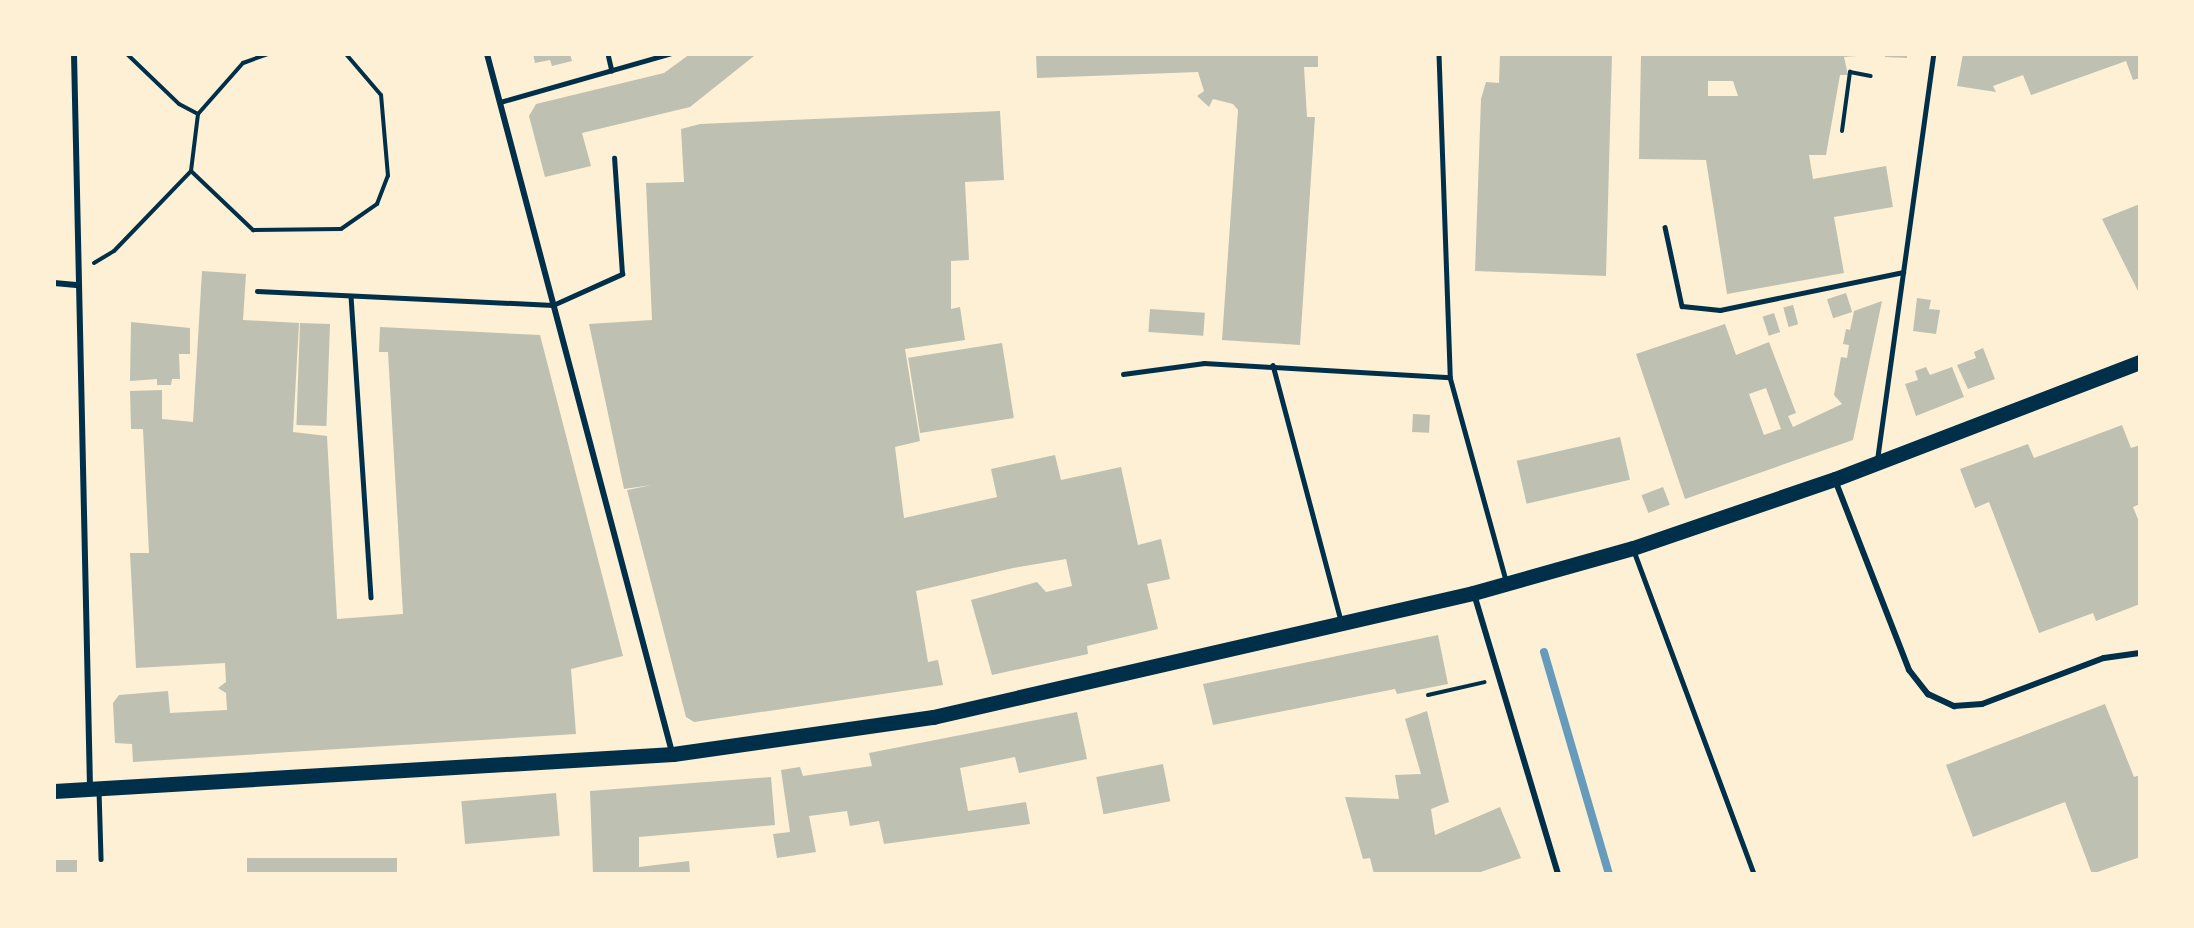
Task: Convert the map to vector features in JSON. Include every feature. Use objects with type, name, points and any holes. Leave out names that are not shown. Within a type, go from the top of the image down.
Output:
[{"type":"main road","points":[[54,791],[94,791],[673,754],[933,717],[1473,593],[1633,548],[1835,479],[2140,362]]},
{"type":"street","points":[[74,54],[78,272],[94,791]]},
{"type":"street","points":[[487,54],[673,754]]},
{"type":"street","points":[[54,283],[79,285]]},
{"type":"street","points":[[1835,479],[1909,670],[1928,694],[1954,705],[1982,704],[2104,658],[2140,653]]},
{"type":"street","points":[[1473,593],[1558,874]]},
{"type":"lane","points":[[608,54],[612,72]]},
{"type":"lane","points":[[500,102],[669,54]]},
{"type":"lane","points":[[1439,54],[1450,377],[1507,584]]},
{"type":"lane","points":[[1877,463],[1933,54]]},
{"type":"lane","points":[[257,291],[553,305],[622,274],[614,158]]},
{"type":"lane","points":[[1665,227],[1682,306],[1720,309],[1903,272]]},
{"type":"lane","points":[[351,296],[371,597]]},
{"type":"lane","points":[[1123,374],[1204,363],[1273,365],[1450,377]]},
{"type":"lane","points":[[1273,365],[1342,624]]},
{"type":"lane","points":[[1633,548],[1754,874]]},
{"type":"lane","points":[[94,791],[101,859]]},
{"type":"path","points":[[127,54],[179,104],[198,114]]},
{"type":"path","points":[[78,272],[114,251],[191,171],[198,114],[243,63],[268,54]]},
{"type":"path","points":[[191,171],[253,230],[341,230],[377,204],[388,176],[381,95],[346,54]]},
{"type":"path","points":[[1842,131],[1850,72],[1871,76]]},
{"type":"path","points":[[1428,694],[1500,678]]},
{"type":"building","points":[[533,54],[570,54],[572,61],[552,66],[550,60],[535,63]]},
{"type":"building","points":[[690,54],[754,56],[690,107],[582,133],[591,166],[545,177],[529,116],[536,104],[664,73]]},
{"type":"building","points":[[1036,54],[1318,54],[1318,67],[1304,67],[1307,117],[1315,117],[1300,345],[1222,340],[1238,110],[1233,104],[1213,99],[1209,107],[1197,96],[1204,91],[1198,72],[1037,78]]},
{"type":"building","points":[[1500,54],[1612,54],[1606,276],[1475,271],[1481,99],[1486,82],[1499,83]]},
{"type":"building","points":[[1641,54],[1880,54],[1844,57],[1848,75],[1840,75],[1826,155],[1809,155],[1813,179],[1886,166],[1893,207],[1834,217],[1844,273],[1727,294],[1706,160],[1639,159]],"holes":[[[1708,81],[1733,81],[1738,96],[1708,96]]]},
{"type":"building","points":[[1885,54],[1907,54],[1907,58],[1885,57]]},
{"type":"building","points":[[1963,54],[2140,54],[2140,78],[2133,80],[2126,61],[2031,95],[2023,75],[1993,86],[1996,92],[1957,86]]},
{"type":"building","points":[[1000,111],[1004,180],[965,182],[969,260],[951,261],[951,309],[960,307],[965,340],[905,349],[920,441],[895,447],[904,518],[997,497],[991,469],[1055,455],[1061,480],[1121,467],[1138,545],[1161,539],[1170,579],[1147,584],[1158,629],[1087,646],[1088,654],[992,675],[971,600],[1037,582],[1046,592],[1072,586],[1066,559],[1013,568],[916,591],[928,662],[938,660],[943,685],[694,722],[686,717],[627,490],[652,485],[624,489],[589,324],[652,320],[646,183],[684,182],[681,129],[700,124]]},
{"type":"building","points":[[2140,204],[2140,295],[2102,219]]},
{"type":"building","points":[[202,271],[246,274],[243,320],[299,323],[293,432],[327,436],[337,619],[403,614],[388,352],[379,352],[380,327],[540,335],[623,656],[571,669],[576,734],[133,762],[132,744],[115,743],[113,703],[119,695],[168,691],[170,713],[227,710],[226,693],[218,688],[226,682],[225,663],[136,668],[130,553],[149,553],[143,429],[131,429],[130,391],[162,390],[162,419],[193,422]]},
{"type":"building","points":[[1846,293],[1852,312],[1833,318],[1827,299]]},
{"type":"building","points":[[1917,298],[1931,300],[1929,309],[1940,310],[1936,334],[1913,331]]},
{"type":"building","points":[[1882,301],[1853,440],[1685,499],[1636,354],[1725,324],[1736,355],[1769,342],[1796,413],[1788,416],[1793,427],[1842,404],[1834,395],[1841,357],[1847,358],[1849,345],[1843,344],[1846,329],[1850,330],[1854,311]],"holes":[[[1766,388],[1781,429],[1764,435],[1749,394]]]},
{"type":"building","points":[[1793,305],[1798,324],[1789,327],[1783,308]]},
{"type":"building","points":[[1150,309],[1205,313],[1203,336],[1148,332]]},
{"type":"building","points":[[1774,313],[1780,332],[1769,336],[1763,317]]},
{"type":"building","points":[[131,322],[190,328],[190,354],[179,354],[180,379],[172,379],[171,385],[157,385],[157,379],[130,381]]},
{"type":"building","points":[[300,323],[330,324],[326,426],[296,425]]},
{"type":"building","points":[[1002,343],[1014,418],[920,433],[908,358]]},
{"type":"building","points":[[1983,348],[1995,379],[1968,389],[1957,365],[1976,358],[1974,352]]},
{"type":"building","points":[[1926,367],[1930,375],[1952,367],[1964,397],[1916,416],[1905,384],[1918,380],[1915,371]]},
{"type":"building","points":[[1413,414],[1430,415],[1429,433],[1412,432]]},
{"type":"building","points":[[2122,425],[2131,448],[2140,445],[2140,504],[2133,507],[2140,524],[2140,604],[2096,621],[2093,613],[2039,633],[1989,502],[1975,508],[1960,469],[2028,444],[2034,458]]},
{"type":"building","points":[[1620,437],[1630,480],[1527,504],[1517,461]]},
{"type":"building","points":[[1663,487],[1670,505],[1648,513],[1642,495]]},
{"type":"building","points":[[1438,635],[1448,684],[1397,694],[1395,689],[1213,725],[1203,684]]},
{"type":"building","points":[[2105,704],[2134,777],[2140,775],[2140,857],[2092,874],[2065,802],[1973,837],[1946,765]]},
{"type":"building","points":[[1427,711],[1449,802],[1431,809],[1435,835],[1500,807],[1521,858],[1475,874],[1374,874],[1370,858],[1363,859],[1345,797],[1399,799],[1395,775],[1421,774],[1405,719]]},
{"type":"building","points":[[1077,712],[1087,759],[1019,773],[1015,757],[960,768],[968,811],[1026,802],[1030,824],[884,844],[879,821],[850,826],[847,811],[809,816],[816,852],[777,858],[773,834],[790,832],[781,770],[800,767],[803,776],[872,766],[869,753]]},
{"type":"building","points":[[1163,764],[1170,801],[1104,814],[1096,777]]},
{"type":"building","points":[[771,777],[775,825],[639,837],[639,867],[689,861],[690,874],[593,874],[590,791]]},
{"type":"building","points":[[556,793],[560,836],[465,844],[461,801]]},
{"type":"building","points":[[247,858],[397,858],[397,874],[247,874]]},
{"type":"building","points":[[54,860],[77,860],[77,874],[54,874]]},
{"type":"waterway","points":[[1544,652],[1609,874]]}]
